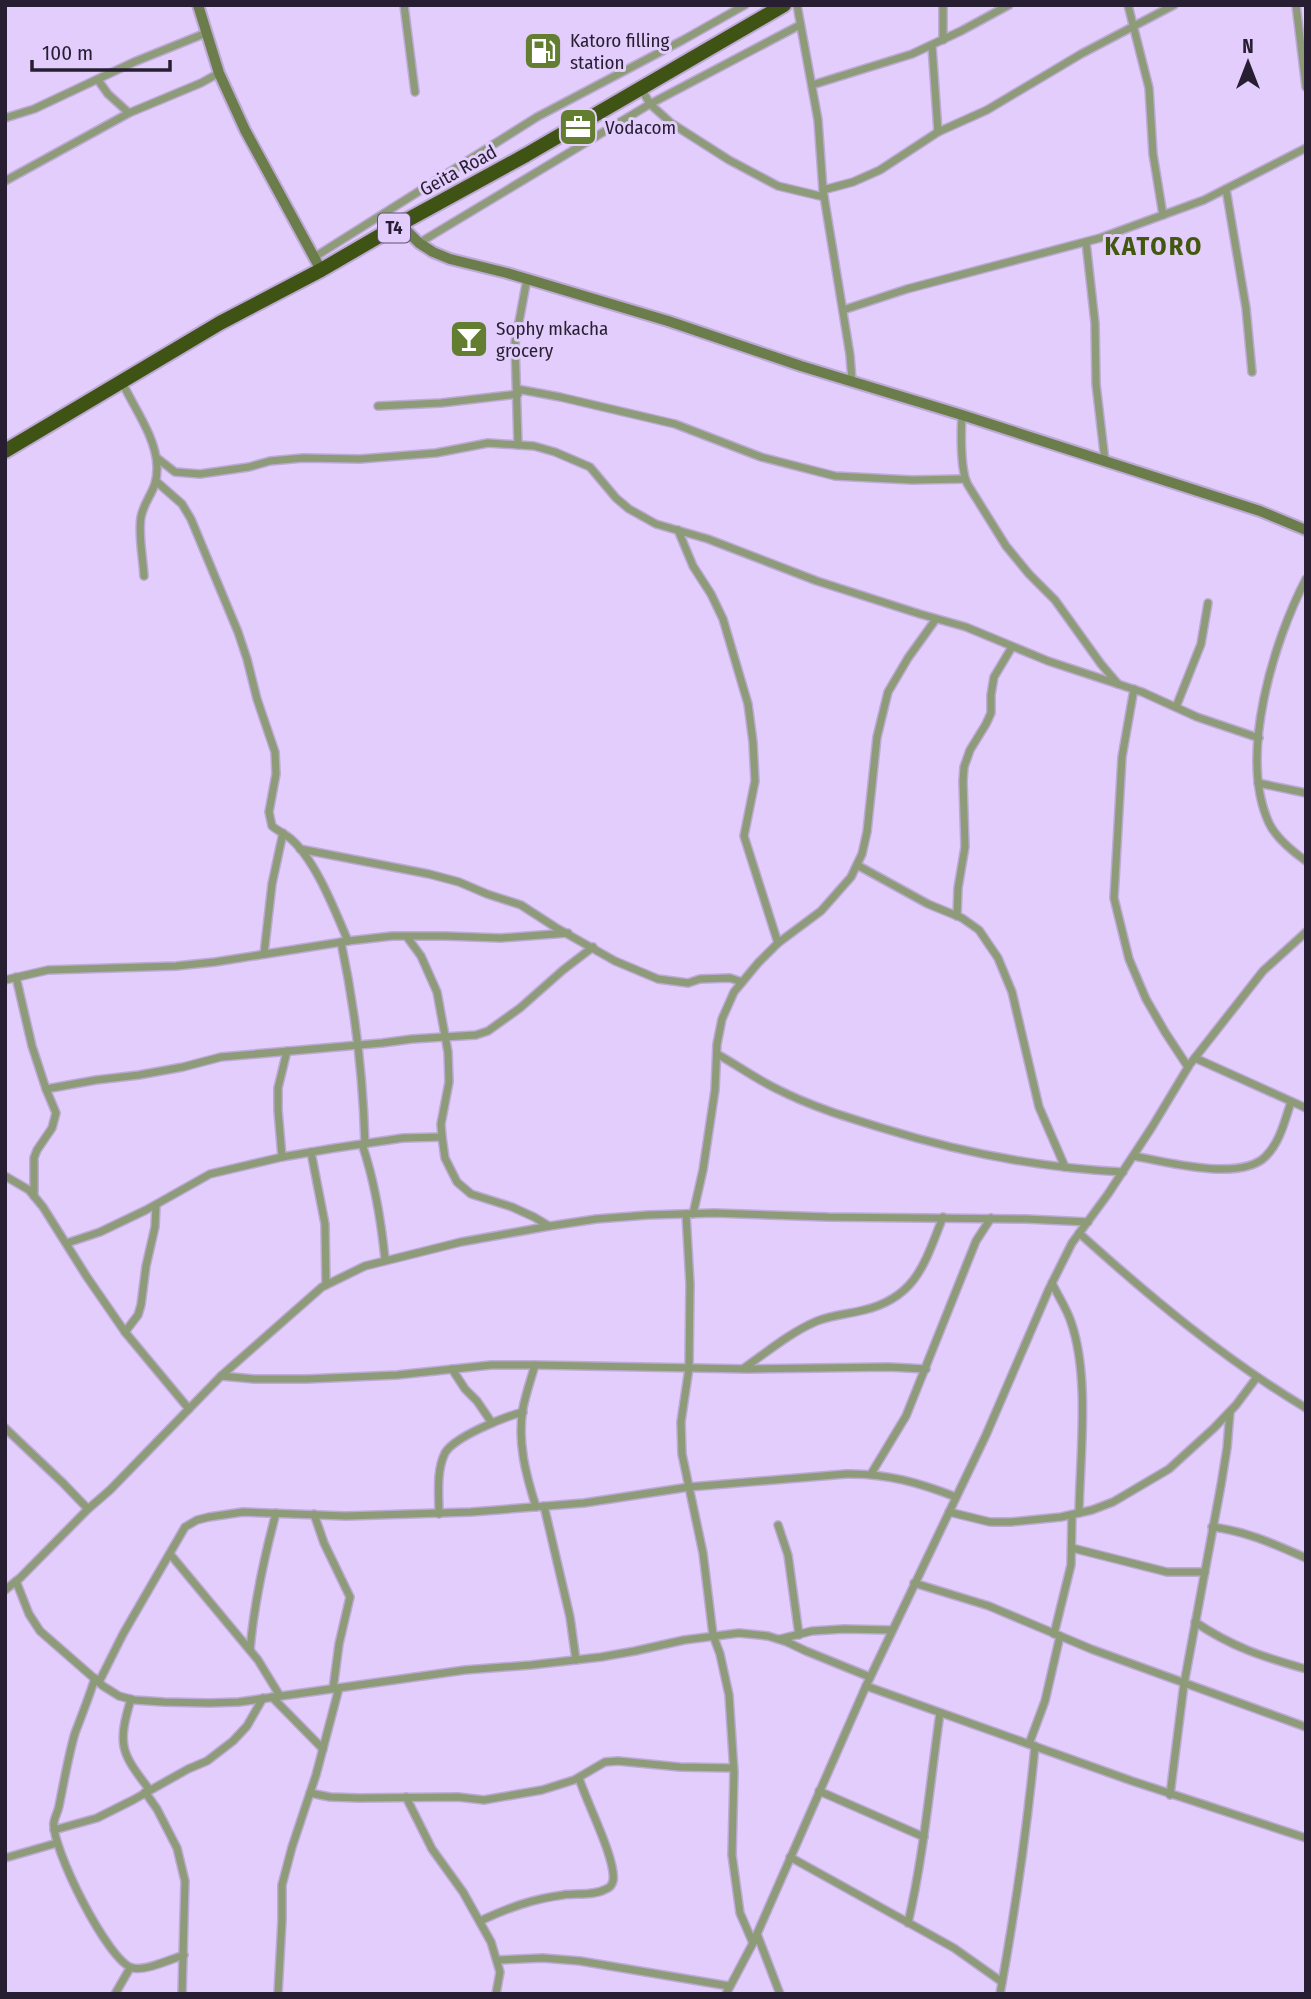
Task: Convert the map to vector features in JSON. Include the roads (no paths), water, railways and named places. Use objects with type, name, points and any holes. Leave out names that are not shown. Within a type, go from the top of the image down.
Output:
[{"type":"highway","name":"Geita Road","points":[[5,451],[317,264],[400,224],[526,155],[784,5]]},
{"type":"street","points":[[198,5],[219,73],[245,130],[317,264],[537,117],[745,5]]},
{"type":"street","points":[[404,5],[415,92]]},
{"type":"street","points":[[797,5],[821,139],[823,193],[852,381]]},
{"type":"street","points":[[943,5],[943,40]]},
{"type":"street","points":[[812,85],[932,46],[1009,5]]},
{"type":"street","points":[[1128,5],[1149,88],[1153,154],[1163,215]]},
{"type":"street","points":[[641,88],[650,104],[671,123],[729,160],[778,186],[823,193],[880,170],[938,132],[987,110],[1081,54],[1174,5]]},
{"type":"street","points":[[1296,5],[1304,48],[1306,87]]},
{"type":"street","points":[[419,243],[650,104],[800,25]]},
{"type":"street","points":[[5,118],[34,109],[134,62],[206,33]]},
{"type":"street","points":[[932,46],[938,132]]},
{"type":"street","points":[[5,181],[129,113],[219,73]]},
{"type":"street","points":[[98,80],[129,113]]},
{"type":"street","points":[[843,310],[907,289],[1100,238],[1204,200],[1306,148]]},
{"type":"street","points":[[1226,188],[1252,372]]},
{"type":"street","points":[[400,224],[419,243],[450,259],[668,321],[801,366],[1260,511],[1306,530]]},
{"type":"street","points":[[1086,242],[1095,323],[1096,384],[1105,461]]},
{"type":"street","points":[[518,445],[515,343],[527,279]]},
{"type":"street","points":[[122,381],[153,444],[157,458],[157,482],[140,520],[144,576]]},
{"type":"street","points":[[378,406],[441,403],[518,391],[560,397],[675,424],[761,457],[835,476],[912,480],[964,479]]},
{"type":"street","points":[[962,415],[964,479],[1006,546],[1055,600],[1118,684]]},
{"type":"street","points":[[157,458],[175,472],[200,474],[270,461],[303,458],[360,459],[436,453],[488,443],[534,446],[590,467],[616,498],[629,509],[656,524],[708,539],[817,581],[967,627],[1012,647],[1134,689],[1197,717],[1259,738]]},
{"type":"street","points":[[157,482],[182,504],[191,519],[238,632],[275,752],[276,775],[270,812],[272,826],[292,840],[311,865],[333,905],[344,942],[361,1079],[363,1144],[379,1210],[385,1259]]},
{"type":"street","points":[[678,530],[693,566],[723,619],[748,704],[755,781],[744,836],[778,943]]},
{"type":"street","points":[[1306,579],[1278,642],[1266,690],[1259,738],[1258,783],[1262,805],[1270,825],[1280,838],[1306,861]]},
{"type":"street","points":[[1176,708],[1201,644],[1208,603]]},
{"type":"street","points":[[753,1944],[740,1913],[732,1855],[733,1768],[729,1695],[713,1635],[703,1553],[682,1454],[681,1422],[689,1368],[690,1214],[703,1170],[722,1019],[734,992],[742,982],[778,943],[821,911],[851,877],[862,854],[867,832],[877,737],[888,692],[936,619]]},
{"type":"street","points":[[957,916],[958,888],[965,847],[964,767],[970,750],[991,712],[994,677],[1012,647]]},
{"type":"street","points":[[1134,689],[1122,757],[1114,898],[1129,959],[1146,999],[1188,1067]]},
{"type":"street","points":[[1258,783],[1306,793]]},
{"type":"street","points":[[264,954],[272,884],[283,833]]},
{"type":"street","points":[[299,849],[459,882],[521,905],[615,961],[658,979],[688,983],[730,978],[742,982]]},
{"type":"street","points":[[856,865],[979,930],[998,958],[1012,992],[1040,1107],[1065,1167]]},
{"type":"street","points":[[498,1960],[544,1958],[580,1961],[728,1990],[753,1944],[870,1677],[986,1435],[1072,1242],[1134,1156],[1188,1067],[1263,971],[1306,932]]},
{"type":"street","points":[[5,979],[48,970],[176,966],[215,962],[344,942],[444,936],[501,939],[568,933]]},
{"type":"street","points":[[407,937],[430,973],[437,992],[446,1036],[449,1082],[441,1124],[445,1158],[464,1190],[523,1212],[550,1226]]},
{"type":"street","points":[[46,1089],[150,1073],[221,1057],[476,1035],[488,1031],[520,1008],[593,947]]},
{"type":"street","points":[[16,977],[32,1046],[56,1113],[52,1128],[37,1150],[33,1172],[34,1196]]},
{"type":"street","points":[[282,1157],[278,1088],[287,1051]]},
{"type":"street","points":[[717,1054],[774,1088],[814,1106],[862,1122],[962,1150],[1065,1167],[1123,1172]]},
{"type":"street","points":[[1195,1058],[1306,1108]]},
{"type":"street","points":[[1134,1156],[1187,1167],[1233,1169],[1256,1164],[1266,1157],[1276,1143],[1291,1102]]},
{"type":"street","points":[[67,1243],[100,1232],[156,1205],[210,1174],[311,1152],[403,1138],[442,1137]]},
{"type":"street","points":[[311,1152],[325,1224],[326,1285]]},
{"type":"street","points":[[5,1176],[34,1196],[125,1332],[189,1409]]},
{"type":"street","points":[[125,1332],[138,1315],[141,1305],[155,1227],[156,1205]]},
{"type":"street","points":[[5,1590],[110,1490],[221,1376],[326,1285],[348,1272],[385,1259],[461,1242],[596,1219],[690,1214],[1088,1222]]},
{"type":"street","points":[[744,1369],[772,1348],[817,1321],[881,1305],[904,1292],[923,1269],[943,1217]]},
{"type":"street","points":[[871,1474],[906,1416],[976,1241],[991,1218]]},
{"type":"street","points":[[1079,1233],[1163,1306],[1257,1377],[1306,1408]]},
{"type":"street","points":[[1000,1994],[1030,1803],[1032,1745],[1045,1701],[1071,1565],[1075,1514],[1082,1405],[1080,1362],[1071,1322],[1052,1283]]},
{"type":"street","points":[[221,1376],[307,1378],[397,1375],[491,1366],[535,1365],[926,1369]]},
{"type":"street","points":[[535,1365],[523,1412],[522,1454],[526,1476],[540,1506],[567,1605],[576,1660]]},
{"type":"street","points":[[452,1369],[492,1423]]},
{"type":"street","points":[[949,1512],[990,1522],[1010,1522],[1075,1514],[1113,1502],[1169,1469],[1230,1412],[1257,1377]]},
{"type":"street","points":[[439,1514],[439,1482],[444,1455],[449,1447],[492,1423],[523,1412]]},
{"type":"street","points":[[1170,1795],[1184,1684],[1227,1448],[1230,1412]]},
{"type":"street","points":[[5,1428],[88,1510]]},
{"type":"street","points":[[184,1955],[140,1969],[130,1968],[122,1963],[89,1914],[57,1843],[54,1821],[75,1735],[97,1680],[186,1527],[197,1520],[243,1512],[346,1516],[439,1514],[584,1503],[689,1487],[871,1474],[896,1477],[956,1497]]},
{"type":"street","points":[[250,1650],[260,1576],[276,1513]]},
{"type":"street","points":[[278,1994],[282,1885],[323,1749],[336,1689],[340,1644],[351,1597],[324,1543],[314,1514]]},
{"type":"street","points":[[778,1525],[788,1555],[799,1634]]},
{"type":"street","points":[[1212,1527],[1244,1532],[1306,1558]]},
{"type":"street","points":[[1072,1548],[1167,1572],[1205,1572]]},
{"type":"street","points":[[170,1553],[250,1650],[276,1697],[323,1749]]},
{"type":"street","points":[[16,1581],[29,1614],[40,1631],[97,1680],[119,1696],[131,1699],[209,1703],[276,1697],[465,1670],[576,1660],[713,1635],[739,1633],[779,1639],[870,1677]]},
{"type":"street","points":[[914,1583],[989,1606],[1184,1684],[1306,1727]]},
{"type":"street","points":[[1195,1622],[1213,1635],[1243,1650],[1306,1669]]},
{"type":"street","points":[[779,1639],[844,1629],[892,1630]]},
{"type":"street","points":[[866,1686],[1170,1795],[1306,1838]]},
{"type":"street","points":[[54,1830],[97,1818],[207,1761],[247,1726],[263,1698]]},
{"type":"street","points":[[131,1699],[125,1719],[126,1758],[177,1848],[186,1881],[182,1994]]},
{"type":"street","points":[[908,1923],[918,1881],[940,1713]]},
{"type":"street","points":[[310,1793],[349,1798],[458,1797],[484,1800],[542,1790],[579,1778],[605,1762],[680,1768],[733,1768]]},
{"type":"street","points":[[480,1921],[514,1905],[564,1895],[598,1892],[611,1885],[613,1880],[607,1849],[579,1778]]},
{"type":"street","points":[[819,1791],[924,1837]]},
{"type":"street","points":[[406,1797],[432,1849],[491,1942],[500,1972],[495,1994]]},
{"type":"street","points":[[5,1858],[57,1843]]},
{"type":"street","points":[[790,1857],[954,1948],[1002,1982]]},
{"type":"street","points":[[757,1934],[780,1994]]},
{"type":"street","points":[[115,1994],[130,1968]]},
{"type":"place","name":"Katoro filling station","points":[[543,51]]},
{"type":"place","name":"Vodacom","points":[[578,127]]},
{"type":"place","name":"Sophy mkacha grocery","points":[[469,339]]},
{"type":"district","name":"KATORO","points":[[1154,246]]}]
